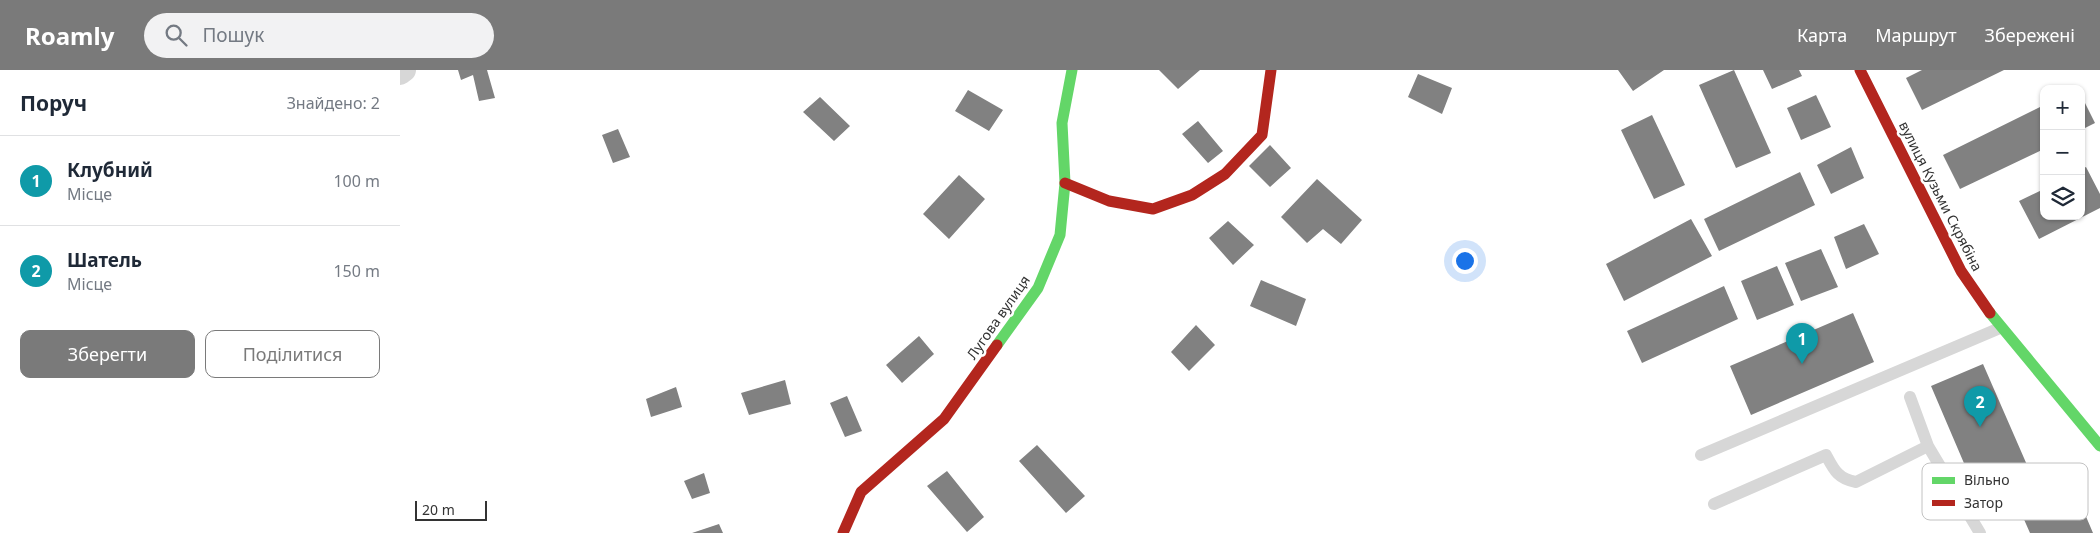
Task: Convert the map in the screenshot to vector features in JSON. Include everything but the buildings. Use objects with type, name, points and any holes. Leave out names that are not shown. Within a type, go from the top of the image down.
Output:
[{"type":"street","points":[[400,73],[404,70]]},
{"type":"street","name":"Лугова вулиця","points":[[843,533],[861,492],[944,419],[1038,288],[1060,235],[1065,183],[1062,123],[1072,70]]},
{"type":"street","points":[[1065,183],[1109,201],[1153,209],[1192,195],[1225,174],[1262,135],[1271,70]]},
{"type":"street","name":"вулиця Кузьми Скрябіна","points":[[1860,70],[1961,271],[2000,328],[2100,446]]},
{"type":"lane","points":[[1701,455],[2000,328]]},
{"type":"lane","points":[[1910,397],[1928,446],[1938,463]]},
{"type":"lane","points":[[1714,504],[1826,455],[1836,474],[1845,480],[1856,482],[1928,446]]},
{"type":"lane","points":[[1972,520],[1980,533]]},
{"type":"traffic: fast","points":[[997,345],[1038,288],[1060,235],[1065,183],[1062,123],[1072,70]]},
{"type":"traffic: fast","points":[[1990,313],[2100,446]]},
{"type":"traffic: jam","points":[[1065,183],[1109,201],[1153,209],[1192,195],[1225,174],[1262,135],[1271,70]]},
{"type":"traffic: jam","points":[[1860,70],[1961,271],[1990,313]]},
{"type":"traffic: jam","points":[[843,533],[861,492],[944,419],[997,345]]},
{"type":"place","name":"Клубний","points":[[1802,364]]},
{"type":"place","name":"Шатель","points":[[1980,427]]}]
